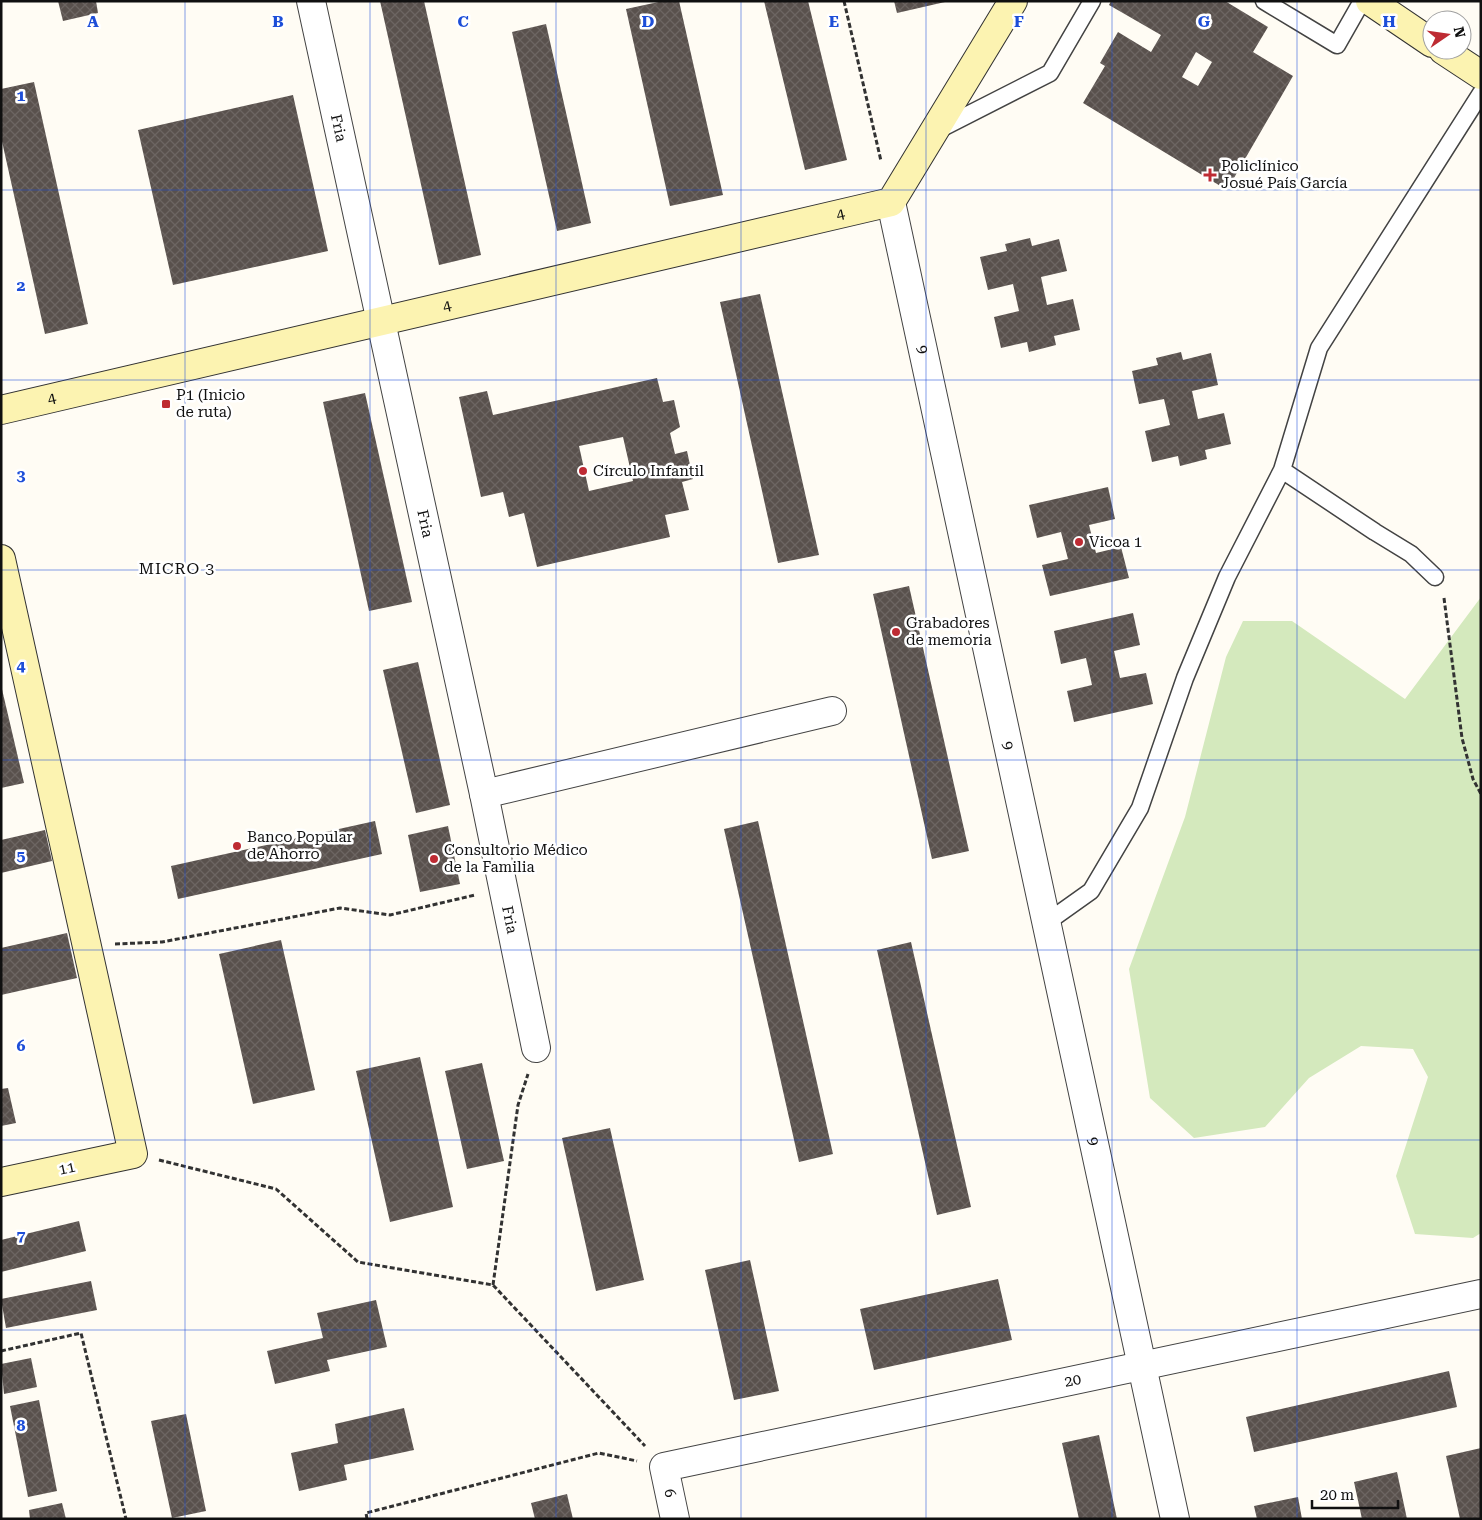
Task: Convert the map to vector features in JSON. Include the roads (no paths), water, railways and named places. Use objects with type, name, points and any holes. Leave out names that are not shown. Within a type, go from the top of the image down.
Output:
[{"type":"street","name":"Fria","points":[[311,1],[484,794],[536,1048]]},
{"type":"street","points":[[891,202],[1013,1]]},
{"type":"street","points":[[1370,1],[1422,36]]},
{"type":"street","points":[[1458,60],[1481,75]]},
{"type":"street","name":"4","points":[[1,410],[891,202]]},
{"type":"street","name":"9","points":[[891,202],[1175,1519]]},
{"type":"street","name":"11","points":[[1,560],[133,1154],[1,1182]]},
{"type":"street","points":[[484,794],[832,711]]},
{"type":"street","name":"20","points":[[664,1467],[1142,1364],[1481,1294]]},
{"type":"street","name":"6","points":[[664,1467],[675,1519]]},
{"type":"lane","points":[[934,132],[1050,73],[1092,1]]},
{"type":"lane","points":[[1264,1],[1337,45],[1362,1]]},
{"type":"lane","points":[[1046,923],[1091,892],[1140,808],[1185,678],[1223,586],[1282,470],[1319,348],[1481,93]]},
{"type":"lane","points":[[1282,470],[1411,554],[1435,576]]},
{"type":"place","name":"Policlínico Josué País García","points":[[1210,175]]},
{"type":"place","name":"P1 (Inicio de ruta)","points":[[166,404]]},
{"type":"place","name":"Círculo Infantil","points":[[583,471]]},
{"type":"place","name":"Vicoa 1","points":[[1079,542]]},
{"type":"place","name":"Grabadores de memoria","points":[[896,632]]},
{"type":"place","name":"Banco Popular de Ahorro","points":[[237,846]]},
{"type":"place","name":"Consultorio Médico de la Familia","points":[[434,859]]},
{"type":"district","name":"MICRO 3","points":[[177,568]]}]
